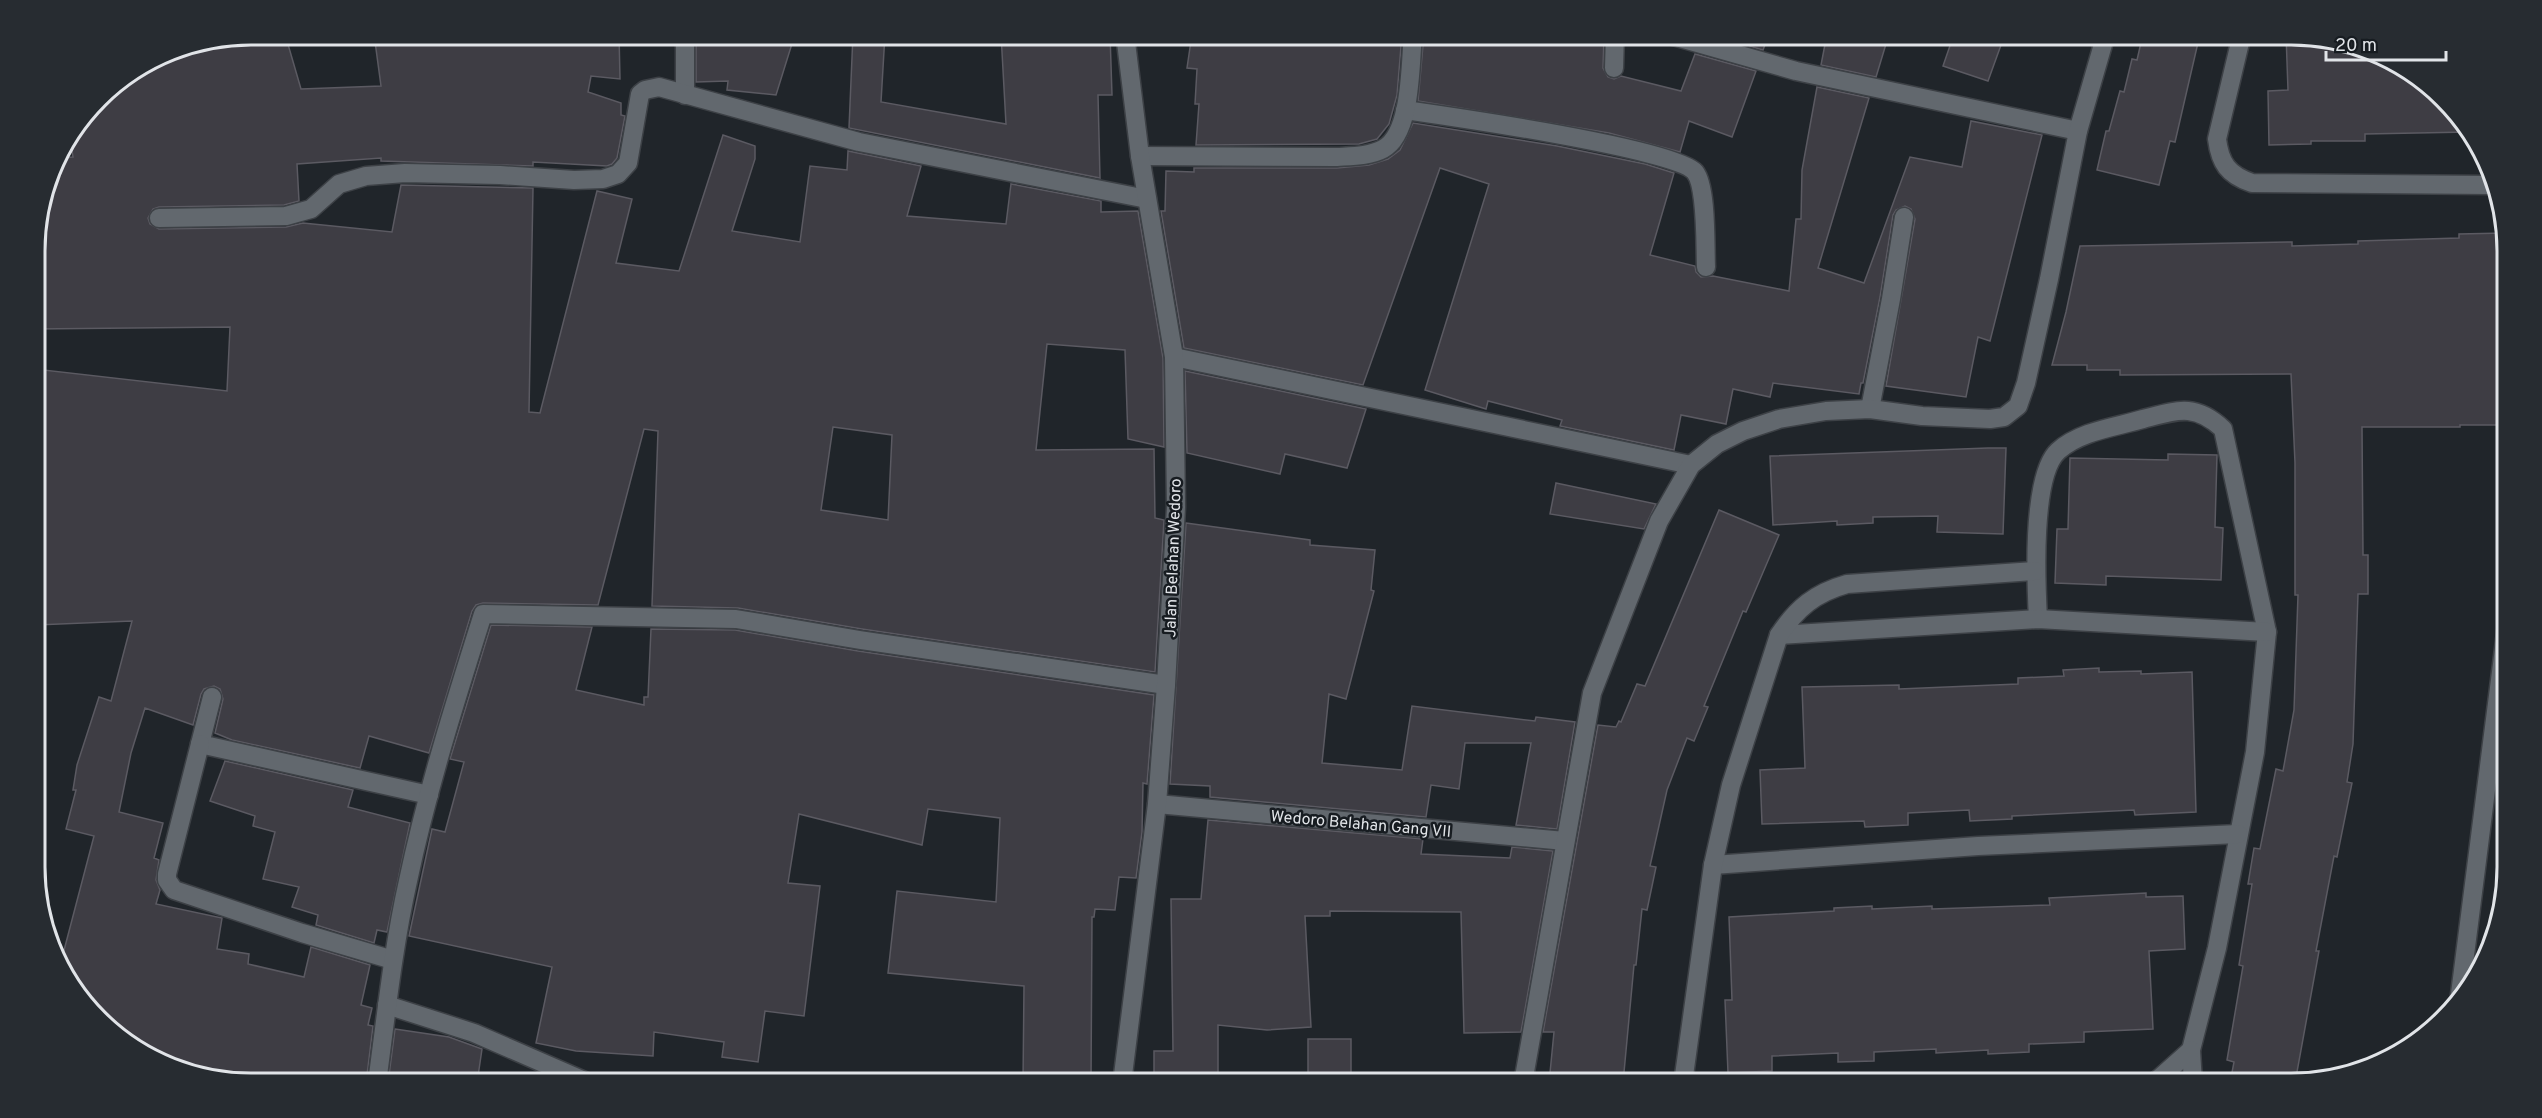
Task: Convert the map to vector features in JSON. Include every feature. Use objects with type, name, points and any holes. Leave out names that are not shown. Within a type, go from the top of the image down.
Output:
[{"type":"street","points":[[685,45],[685,95]]},
{"type":"street","name":"Jalan Belahan Wedoro","points":[[1123,1073],[1156,804],[1166,686],[1176,507],[1174,357],[1140,156],[1126,45]]},
{"type":"street","points":[[1140,156],[1337,157],[1370,154],[1392,144],[1402,126],[1412,45]]},
{"type":"street","points":[[1614,68],[1615,45]]},
{"type":"street","points":[[1705,45],[1796,71],[2078,132]]},
{"type":"street","points":[[1525,1073],[1592,693],[1659,521],[1691,465],[1717,444],[1743,430],[1779,419],[1826,411],[1870,409],[1922,416],[1989,419],[2004,417],[2018,406],[2026,383],[2049,279],[2078,132],[2103,45]]},
{"type":"street","points":[[2239,45],[2217,139],[2219,154],[2226,167],[2237,178],[2252,183],[2486,185]]},
{"type":"street","points":[[159,218],[286,216],[311,209],[339,184],[366,176],[405,173],[574,180],[603,179],[618,174],[628,163],[640,94],[645,90],[659,87],[859,142],[1147,199]]},
{"type":"street","points":[[1405,110],[1523,127],[1654,156],[1691,168],[1701,182],[1706,267]]},
{"type":"street","points":[[1870,409],[1904,217]]},
{"type":"street","points":[[1174,357],[1691,465]]},
{"type":"street","points":[[2038,619],[2035,571],[2043,476],[2050,460],[2059,450],[2094,433],[2169,412],[2192,410],[2208,415],[2223,429],[2267,632],[2255,752],[2217,948],[2191,1050],[2192,1073]]},
{"type":"street","points":[[1684,1073],[1713,865],[1731,785],[1779,635],[1792,616],[1812,597],[1847,584],[2035,571]]},
{"type":"street","points":[[378,1073],[393,960],[408,880],[429,795],[483,614],[736,619],[1166,686]]},
{"type":"street","points":[[1779,635],[2038,619],[2267,632]]},
{"type":"street","points":[[212,697],[167,874],[170,885],[174,890],[302,933],[393,960]]},
{"type":"street","points":[[2461,983],[2497,704]]},
{"type":"street","points":[[200,744],[429,795]]},
{"type":"street","name":"Wedoro Belahan Gang VII","points":[[1156,804],[1565,841]]},
{"type":"street","points":[[1713,865],[1978,846],[2238,834]]},
{"type":"street","points":[[387,1005],[474,1033],[566,1073]]},
{"type":"street","points":[[2165,1073],[2191,1050]]},
{"type":"building","points":[[237,45],[288,45],[301,89],[381,86],[375,45],[619,45],[620,79],[591,76],[588,92],[621,103],[621,115],[625,116],[617,158],[607,166],[533,162],[533,166],[381,161],[381,158],[297,164],[299,201],[284,205],[159,207],[153,209],[148,218],[150,224],[159,229],[286,227],[303,223],[392,232],[401,185],[533,188],[529,412],[540,413],[597,191],[632,199],[616,263],[679,271],[723,135],[755,146],[755,159],[732,231],[800,242],[810,166],[847,170],[848,151],[921,166],[907,216],[1006,224],[1011,184],[1101,201],[1101,212],[1138,211],[1163,358],[1164,447],[1128,439],[1125,350],[1047,344],[1036,450],[1154,449],[1155,518],[1164,520],[1155,672],[862,629],[738,608],[652,606],[658,431],[644,429],[598,605],[483,603],[476,605],[472,611],[429,753],[369,736],[360,768],[232,740],[215,733],[223,699],[220,689],[214,686],[204,689],[201,694],[193,725],[145,708],[131,753],[119,812],[163,823],[154,858],[159,860],[156,880],[160,890],[156,904],[222,918],[217,949],[249,954],[248,964],[304,977],[311,947],[370,965],[361,1005],[372,1008],[368,1025],[373,1026],[367,1073],[237,1073],[197,1066],[172,1057],[125,1031],[105,1013],[87,993],[64,951],[94,836],[66,829],[76,790],[73,790],[77,765],[99,697],[111,701],[132,621],[45,625],[45,370],[227,391],[230,327],[45,329],[47,224],[52,197],[61,172],[68,157],[73,157],[72,150],[87,125],[115,96],[160,66],[210,49]],"holes":[[[833,427],[892,435],[888,520],[821,510]]]},
{"type":"building","points":[[696,45],[792,45],[776,95],[727,90],[728,81],[696,82]]},
{"type":"building","points":[[853,45],[884,45],[881,102],[1006,124],[1002,45],[1110,45],[1112,95],[1098,95],[1100,178],[849,128]]},
{"type":"building","points":[[1190,45],[1401,45],[1397,95],[1389,124],[1377,139],[1359,144],[1196,145],[1199,104],[1195,104],[1197,69],[1187,68]]},
{"type":"building","points":[[1423,45],[1604,45],[1603,68],[1608,77],[1614,79],[1621,76],[1681,91],[1695,54],[1756,71],[1732,137],[1689,121],[1680,152],[1609,133],[1418,101]]},
{"type":"building","points":[[1746,45],[1765,45],[1763,50]]},
{"type":"building","points":[[1825,45],[1886,45],[1876,77],[1821,65]]},
{"type":"building","points":[[1950,45],[2001,45],[1988,81],[1943,66]]},
{"type":"building","points":[[2140,45],[2197,45],[2175,142],[2170,141],[2159,185],[2097,170],[2106,131],[2109,131],[2120,91],[2124,92],[2132,59],[2137,60]]},
{"type":"building","points":[[2286,45],[2332,49],[2370,61],[2417,87],[2437,105],[2459,132],[2365,134],[2365,141],[2311,141],[2311,144],[2269,145],[2268,91],[2288,90]]},
{"type":"building","points":[[1817,87],[1869,98],[1818,268],[1864,283],[1910,157],[1962,167],[1971,121],[2042,135],[1990,341],[1978,337],[1966,397],[1886,386],[1915,219],[1911,209],[1905,206],[1896,210],[1893,215],[1880,297],[1859,394],[1773,383],[1770,397],[1733,389],[1726,424],[1681,415],[1674,450],[1560,426],[1562,420],[1488,401],[1486,409],[1425,390],[1489,184],[1440,168],[1363,385],[1184,348],[1161,211],[1165,211],[1166,171],[1194,172],[1194,168],[1337,168],[1369,165],[1388,159],[1400,150],[1413,123],[1557,146],[1645,164],[1674,173],[1650,255],[1695,266],[1696,272],[1701,277],[1713,276],[1789,291],[1796,219],[1801,219],[1802,170]]},
{"type":"building","points":[[2496,233],[2497,425],[2362,427],[2363,555],[2368,555],[2368,594],[2358,594],[2353,744],[2347,782],[2352,783],[2337,857],[2334,856],[2297,1073],[2232,1073],[2234,1062],[2227,1060],[2243,966],[2239,965],[2252,884],[2248,884],[2254,848],[2260,849],[2276,769],[2283,771],[2294,710],[2298,595],[2295,595],[2295,463],[2291,374],[2120,375],[2120,370],[2087,370],[2087,365],[2052,365],[2080,246],[2292,242],[2292,246],[2358,244],[2358,241],[2459,238],[2459,234]]},
{"type":"building","points":[[1185,371],[1366,409],[1347,468],[1285,454],[1280,474],[1187,453]]},
{"type":"building","points":[[2006,448],[2003,534],[1937,532],[1938,516],[1873,517],[1873,523],[1837,525],[1837,521],[1773,525],[1770,456]]},
{"type":"building","points":[[2168,454],[2217,455],[2215,527],[2223,528],[2221,580],[2106,576],[2106,585],[2055,583],[2057,529],[2068,529],[2070,458],[2168,460]]},
{"type":"building","points":[[1556,483],[1656,504],[1644,529],[1550,514]]},
{"type":"building","points":[[1719,510],[1779,535],[1746,612],[1743,611],[1704,706],[1708,707],[1694,741],[1687,738],[1667,790],[1650,866],[1656,867],[1647,910],[1642,909],[1636,965],[1634,965],[1624,1073],[1550,1073],[1554,1032],[1543,1032],[1598,725],[1616,727],[1619,721],[1621,722],[1637,684],[1645,686]]},
{"type":"building","points":[[1186,523],[1310,540],[1310,545],[1375,550],[1371,590],[1374,591],[1346,699],[1329,694],[1322,763],[1402,770],[1412,706],[1535,721],[1536,717],[1575,722],[1557,829],[1516,825],[1531,743],[1465,743],[1459,789],[1431,785],[1426,817],[1210,797],[1210,786],[1170,784]]},
{"type":"building","points":[[491,625],[592,627],[576,690],[644,705],[644,697],[648,697],[651,629],[735,630],[858,651],[1154,695],[1147,784],[1143,783],[1142,832],[1136,878],[1119,877],[1115,910],[1095,909],[1094,917],[1092,917],[1091,1073],[1023,1073],[1024,986],[888,973],[897,891],[996,902],[1000,818],[928,809],[922,845],[799,814],[788,883],[820,886],[804,1016],[765,1011],[758,1062],[722,1057],[724,1042],[654,1032],[653,1056],[576,1051],[536,1043],[552,967],[409,936],[432,829],[445,832],[464,762],[450,759]]},
{"type":"building","points":[[2099,668],[2099,672],[2141,671],[2141,674],[2192,672],[2196,812],[2135,815],[2134,810],[2012,816],[2012,819],[1970,821],[1969,810],[1908,813],[1908,825],[1865,827],[1864,821],[1762,824],[1760,770],[1805,768],[1802,687],[1899,685],[1899,689],[2018,684],[2018,678],[2064,676],[2063,670]]},
{"type":"building","points":[[225,761],[353,790],[348,807],[410,823],[387,932],[377,930],[374,943],[316,925],[318,915],[292,907],[299,887],[263,879],[275,832],[253,826],[255,816],[210,801]]},
{"type":"building","points":[[1208,820],[1423,839],[1421,854],[1510,858],[1512,847],[1553,851],[1521,1032],[1464,1033],[1461,912],[1330,911],[1330,916],[1305,916],[1311,1027],[1267,1030],[1218,1025],[1218,1073],[1154,1073],[1154,1051],[1173,1051],[1171,899],[1201,899]]},
{"type":"building","points":[[2146,893],[2146,897],[2183,896],[2185,949],[2149,951],[2153,1029],[2084,1032],[2084,1042],[2029,1044],[2029,1052],[1988,1054],[1988,1050],[1936,1053],[1936,1049],[1874,1052],[1874,1061],[1838,1062],[1838,1053],[1772,1056],[1772,1071],[1728,1073],[1725,1000],[1732,1000],[1729,917],[1834,911],[1834,908],[1872,906],[1872,909],[1932,906],[1932,909],[2050,905],[2049,898]]},
{"type":"building","points":[[395,1029],[449,1037],[482,1049],[478,1073],[389,1073]]},
{"type":"building","points":[[1308,1039],[1351,1039],[1351,1073],[1308,1073]]}]
